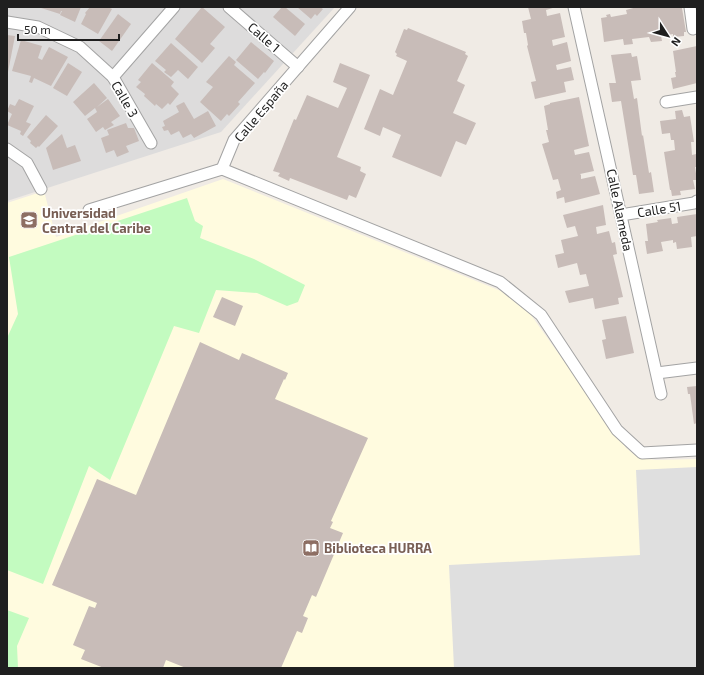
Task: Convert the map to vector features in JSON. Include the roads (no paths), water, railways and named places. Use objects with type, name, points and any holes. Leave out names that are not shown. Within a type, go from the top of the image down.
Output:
[{"type":"street","points":[[113,77],[174,7]]},
{"type":"street","name":"Calle 1","points":[[229,7],[298,67]]},
{"type":"street","name":"Calle España","points":[[222,169],[234,140],[350,7]]},
{"type":"street","name":"Calle Alameda","points":[[574,7],[657,373],[660,394]]},
{"type":"street","points":[[690,7],[693,29]]},
{"type":"street","name":"Calle 3","points":[[7,22],[38,27],[80,47],[113,77],[151,143]]},
{"type":"street","points":[[666,102],[697,100]]},
{"type":"street","points":[[7,149],[27,163],[41,189]]},
{"type":"street","points":[[90,210],[222,169],[500,282],[541,315],[617,430],[642,453],[697,450]]},
{"type":"street","name":"Calle 51","points":[[621,215],[694,203],[697,201]]},
{"type":"street","points":[[657,373],[697,368]]},
{"type":"place","name":"Universidad Central del Caribe","points":[[29,220]]},
{"type":"place","name":"Biblioteca HURRA","points":[[311,548]]}]
